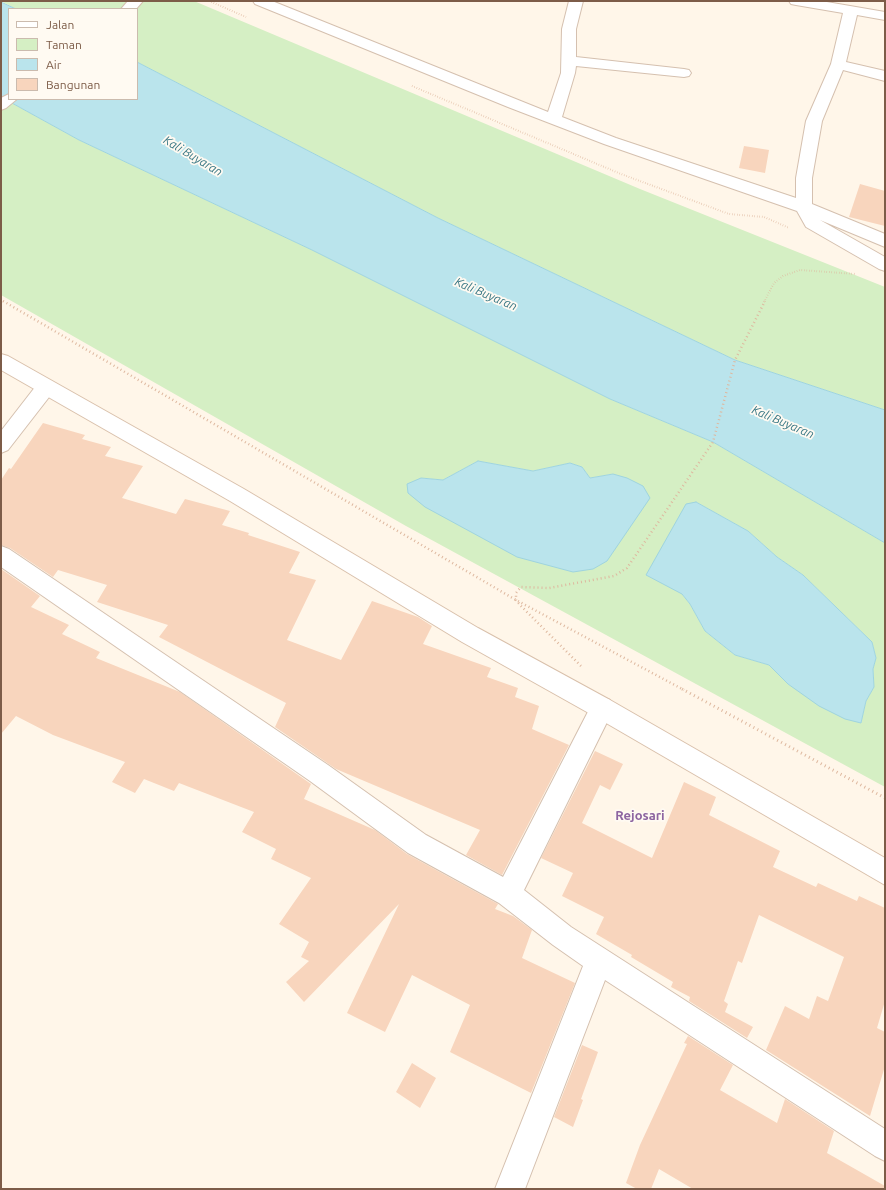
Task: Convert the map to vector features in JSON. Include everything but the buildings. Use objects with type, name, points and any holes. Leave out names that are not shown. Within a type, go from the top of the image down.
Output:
[{"type":"street","points":[[260,1],[485,94],[554,118],[610,140],[804,207],[885,241]]},
{"type":"street","points":[[554,118],[566,83],[569,61],[568,30],[576,1]]},
{"type":"street","points":[[796,1],[885,16]]},
{"type":"street","points":[[851,10],[838,64],[814,121],[804,178],[804,207],[812,223],[885,265]]},
{"type":"street","points":[[569,61],[684,73]]},
{"type":"street","points":[[838,64],[885,76]]},
{"type":"street","points":[[1,361],[237,496],[470,635],[602,708],[885,872]]},
{"type":"street","points":[[1,445],[46,387]]},
{"type":"street","points":[[1,555],[306,764],[417,844],[508,894],[562,936],[885,1146]]},
{"type":"street","points":[[508,894],[602,708]]},
{"type":"street","points":[[510,1189],[599,960]]},
{"type":"path","points":[[583,668],[516,600],[516,593],[521,587],[549,588],[614,576],[627,568],[713,442],[735,360],[774,283],[783,276],[800,270],[833,271],[860,275]]},
{"type":"path","points":[[1,300],[516,600],[885,798]]},
{"type":"green space","points":[[1,1],[194,1],[640,189],[885,287],[885,410],[735,360],[438,218],[138,63],[138,8],[14,8]]},
{"type":"green space","points":[[1,97],[79,140],[312,250],[610,399],[713,442],[885,543],[885,787],[406,526],[1,295]],"holes":[[[478,461],[533,471],[570,463],[582,467],[590,478],[613,474],[517,557],[421,478],[443,480]],[[696,502],[748,531],[777,557],[803,575],[872,642],[876,658],[873,669],[874,687],[866,701],[861,723],[788,684],[769,665],[735,655],[705,631],[690,604],[682,594]]]},
{"type":"water","name":"Kali Buyaran","points":[[1,2],[14,8],[8,8],[8,100],[138,100],[138,63],[438,218],[735,360],[885,410],[885,543],[713,442],[610,399],[312,250],[79,140],[1,97]]},
{"type":"water","points":[[478,461],[533,471],[570,463],[582,467],[590,478],[613,474],[627,478],[643,486],[650,498],[607,561],[593,569],[573,572],[517,557],[425,507],[408,493],[407,484],[421,478],[443,480]]},
{"type":"water","points":[[696,502],[748,531],[777,557],[803,575],[872,642],[876,658],[873,669],[874,687],[866,701],[861,723],[845,719],[819,706],[788,684],[769,665],[735,655],[705,631],[690,604],[682,594],[646,575],[686,504]]},
{"type":"district","name":"Rejosari","points":[[640,816]]}]
